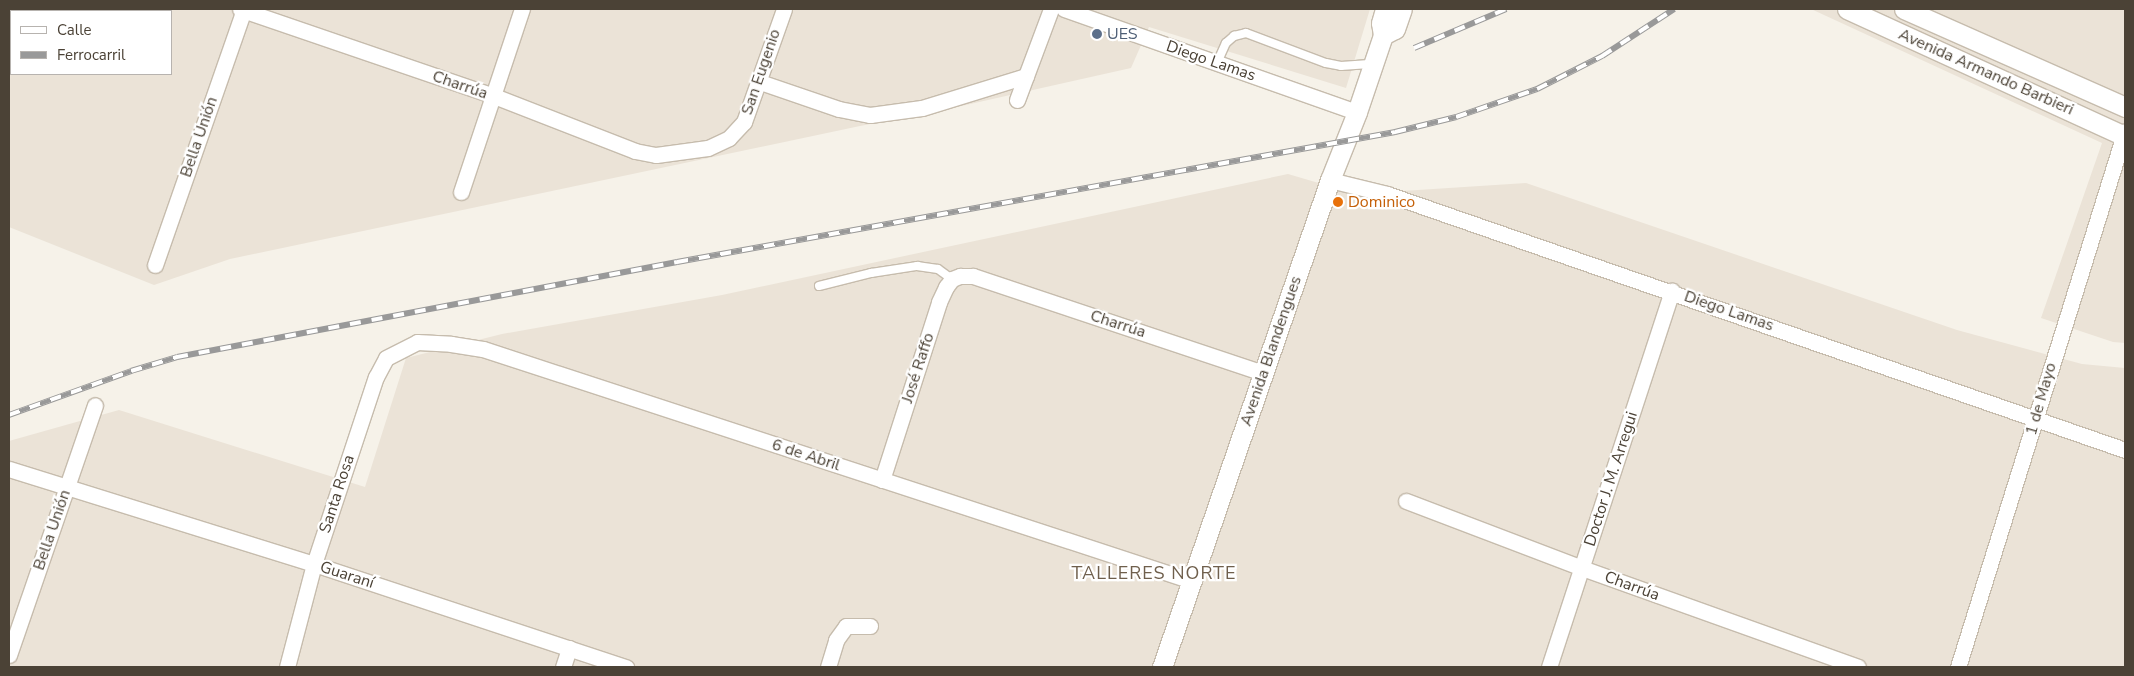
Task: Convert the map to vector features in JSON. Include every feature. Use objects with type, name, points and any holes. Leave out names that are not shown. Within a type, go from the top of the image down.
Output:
[{"type":"street","name":"Charrúa","points":[[243,9],[494,96],[635,151],[656,155],[679,153]]},
{"type":"street","name":"Bella Unión","points":[[155,265],[243,9]]},
{"type":"street","points":[[461,192],[522,9]]},
{"type":"street","name":"San Eugenio","points":[[679,153],[708,148],[730,138],[744,122],[760,82],[784,9]]},
{"type":"street","points":[[1017,100],[1051,9]]},
{"type":"street","name":"Diego Lamas","points":[[1064,9],[1357,112]]},
{"type":"street","name":"Avenida Blandengues","points":[[1162,667],[1330,180],[1357,112],[1383,35],[1381,23],[1385,9]]},
{"type":"street","name":"Avenida Blandengues","points":[[1383,35],[1395,29],[1402,9]]},
{"type":"street","name":"Avenida Armando Barbieri","points":[[1847,9],[2125,134]]},
{"type":"street","name":"Avenida Armando Barbieri","points":[[1904,9],[2125,107]]},
{"type":"street","points":[[760,82],[839,109],[870,115],[922,108],[1026,76]]},
{"type":"street","name":"1 de Mayo","points":[[1958,667],[2058,342],[2125,134]]},
{"type":"street","name":"Diego Lamas","points":[[1330,180],[1387,194],[2125,450]]},
{"type":"street","name":"Charrúa","points":[[952,279],[960,276],[973,276],[1263,372]]},
{"type":"street","name":"José Raffo","points":[[882,480],[939,302],[952,279]]},
{"type":"street","name":"Doctor J. M. Arregui","points":[[1549,667],[1672,292]]},
{"type":"street","name":"6 de Abril","points":[[417,342],[451,344],[483,349],[1192,581]]},
{"type":"street","name":"Santa Rosa","points":[[286,667],[314,564],[376,377],[386,358],[417,342]]},
{"type":"street","name":"Bella Unión","points":[[9,655],[95,405]]},
{"type":"street","name":"Guaraní","points":[[9,469],[67,485],[314,564],[626,667]]},
{"type":"street","name":"Charrúa","points":[[1406,501],[1582,568],[1858,667]]},
{"type":"street","points":[[828,667],[836,640],[846,626],[870,626]]},
{"type":"street","points":[[563,667],[569,648]]},
{"type":"lane","points":[[1217,63],[1226,43],[1234,36],[1246,33],[1326,63],[1341,66],[1373,64]]},
{"type":"lane","points":[[819,286],[871,273],[917,266],[938,269],[952,279]]},
{"type":"shaded area","points":[[9,9],[1370,9],[1346,88],[1149,27],[1131,68],[948,109],[230,259],[154,285],[9,227]]},
{"type":"shaded area","points":[[1811,9],[2125,9],[2125,343],[2113,342],[2041,318],[2102,143]]},
{"type":"shaded area","points":[[1288,174],[1356,194],[1526,183],[1957,330],[2082,364],[2125,368],[2125,667],[9,667],[9,441],[119,410],[365,487],[406,358],[502,334],[722,295]]},
{"type":"railway","points":[[1414,48],[1506,9]]},
{"type":"railway","points":[[9,415],[131,371],[177,357],[677,262],[1395,132],[1456,117],[1537,89],[1602,56],[1674,9]]},
{"type":"place","name":"UES","points":[[1097,34]]},
{"type":"place","name":"Dominico","points":[[1338,202]]},
{"type":"district","name":"TALLERES NORTE","points":[[1154,573]]}]
